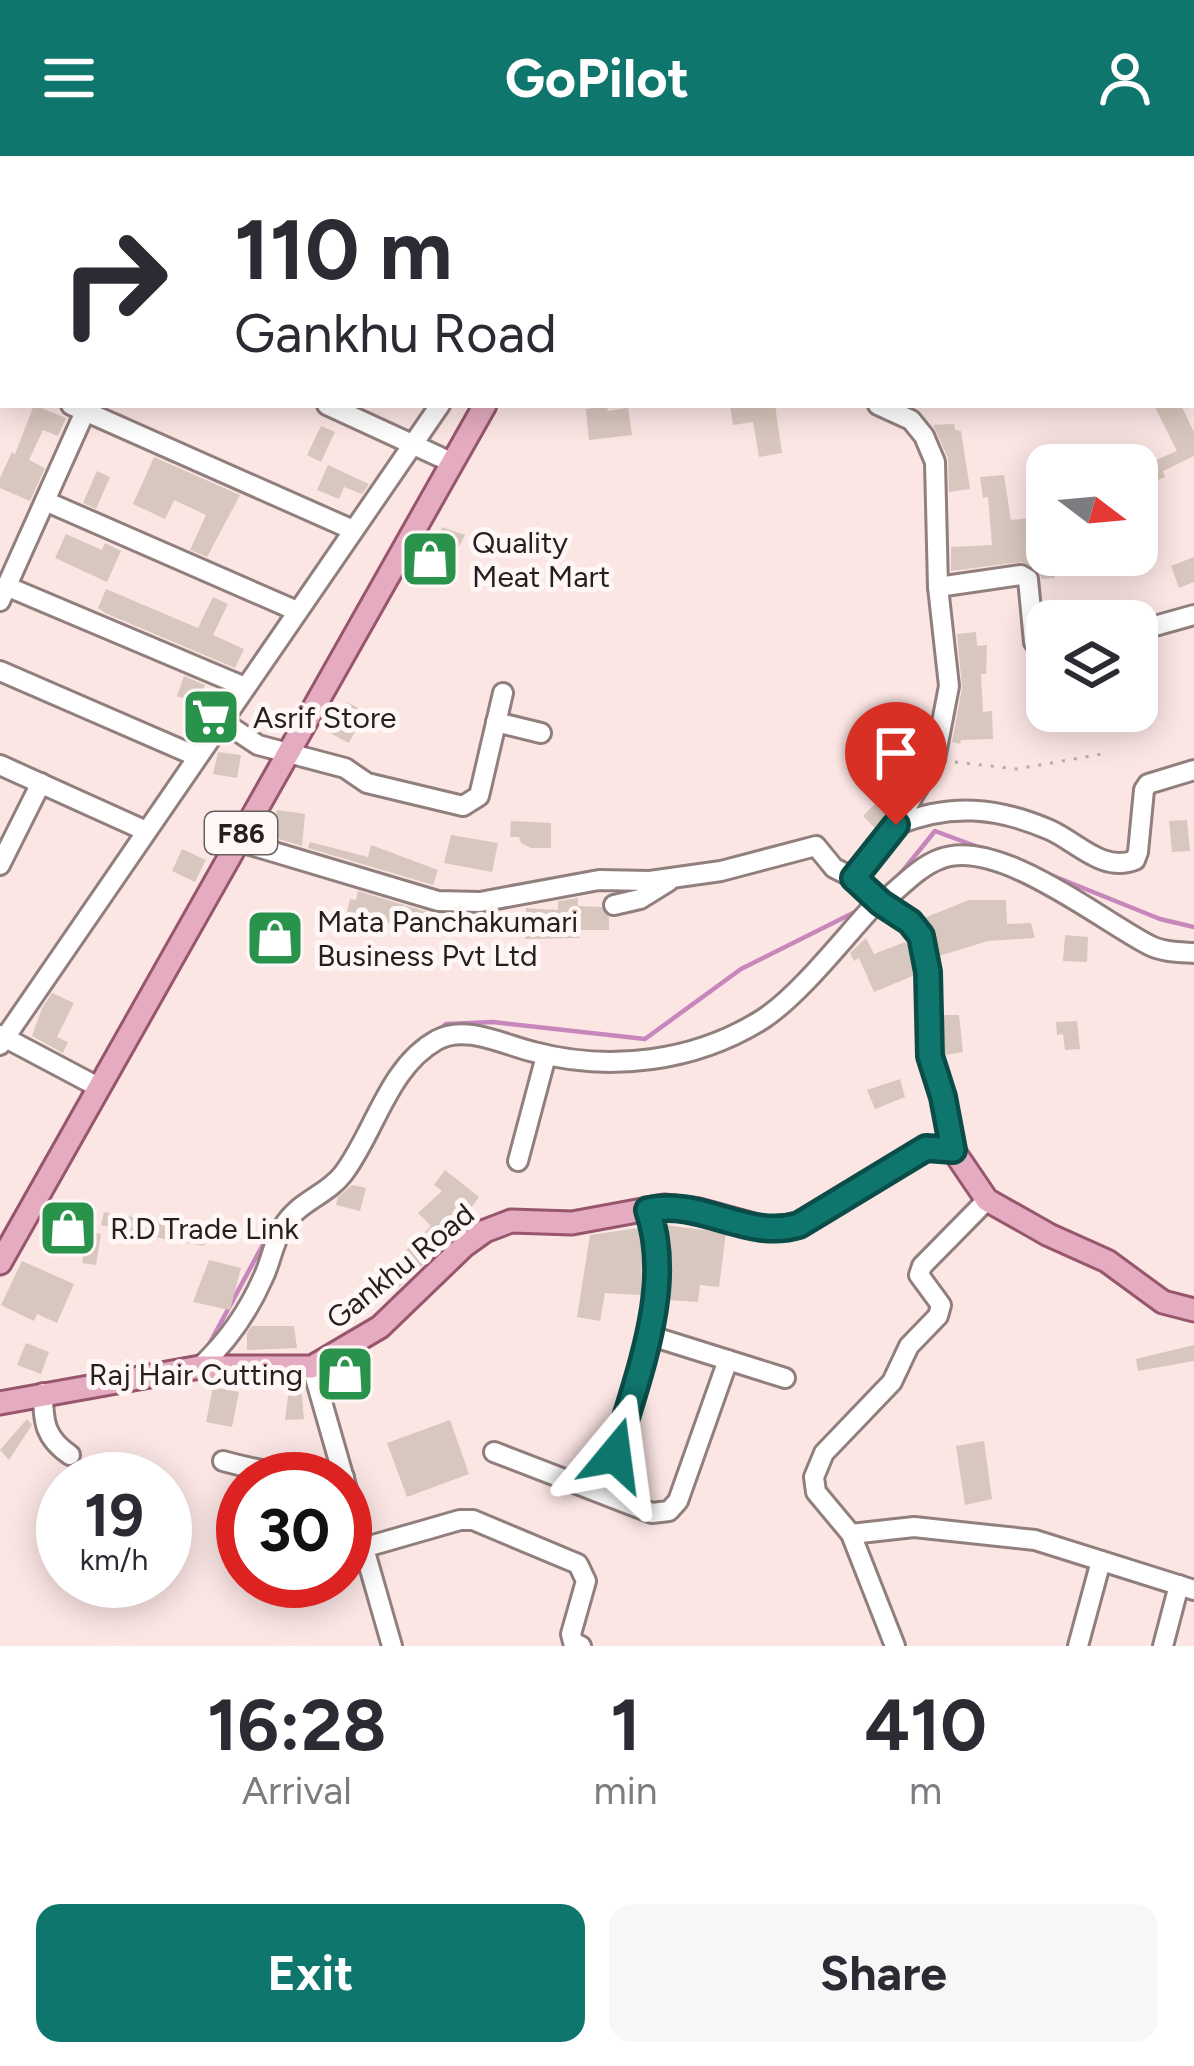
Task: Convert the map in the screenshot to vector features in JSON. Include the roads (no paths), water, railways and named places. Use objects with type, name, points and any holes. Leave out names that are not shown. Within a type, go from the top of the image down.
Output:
[{"type":"main road","name":"F86","points":[[0,1263],[483,408]]},
{"type":"main road","name":"Gankhu Road","points":[[0,1402],[200,1367],[312,1367],[380,1327],[464,1246],[497,1225],[511,1221],[572,1223],[682,1207],[784,1229],[799,1225],[926,1148],[953,1150]]},
{"type":"main road","points":[[953,1150],[987,1200],[1107,1261],[1163,1302],[1194,1310]]},
{"type":"street","points":[[270,156],[290,156]]},
{"type":"street","points":[[81,408],[3,593],[245,687]]},
{"type":"street","points":[[83,408],[353,530]]},
{"type":"street","points":[[333,408],[453,463]]},
{"type":"street","points":[[100,1088],[2,1040],[438,408]]},
{"type":"street","points":[[854,878],[896,825],[935,759],[949,686],[938,587],[935,462],[911,420],[883,408]]},
{"type":"street","points":[[45,501],[297,611]]},
{"type":"street","points":[[938,587],[1021,575],[1028,579],[1030,600]]},
{"type":"street","points":[[1158,626],[1194,615]]},
{"type":"street","points":[[0,671],[196,756]]},
{"type":"street","points":[[222,722],[257,745],[345,768],[367,783],[463,806],[478,796],[503,693]]},
{"type":"street","points":[[496,722],[542,733]]},
{"type":"street","points":[[0,765],[146,830]]},
{"type":"street","points":[[896,825],[930,811],[982,812],[1054,831],[1088,855],[1126,864],[1138,852],[1148,784],[1194,770]]},
{"type":"street","points":[[0,865],[40,783]]},
{"type":"street","points":[[237,841],[438,901],[481,902],[599,880],[673,878],[737,868],[816,846],[833,868],[854,878],[921,936],[928,972],[930,1056],[953,1150]]},
{"type":"street","points":[[200,1367],[246,1311],[290,1215],[331,1188],[345,1172],[396,1083],[421,1051],[446,1036],[461,1034],[598,1063],[674,1055],[764,1018],[879,902],[940,859],[968,856],[1030,876],[1156,948],[1194,953]]},
{"type":"street","points":[[614,905],[640,898],[673,878]]},
{"type":"street","points":[[518,1161],[546,1055]]},
{"type":"street","points":[[895,1646],[851,1534],[816,1492],[814,1477],[824,1453],[892,1382],[909,1346],[938,1316],[941,1305],[919,1275],[922,1266],[987,1200]]},
{"type":"street","points":[[604,1495],[656,1298],[656,1233],[648,1210]]},
{"type":"street","points":[[648,1335],[784,1378]]},
{"type":"street","points":[[494,1452],[652,1513],[669,1510],[679,1501],[728,1360]]},
{"type":"street","points":[[312,1367],[337,1452]]},
{"type":"street","points":[[43,1393],[44,1427],[66,1452]]},
{"type":"street","points":[[372,1545],[473,1520],[578,1564],[586,1581],[572,1634],[581,1646]]},
{"type":"street","points":[[851,1534],[914,1527],[1035,1540],[1186,1588],[1163,1646]]},
{"type":"street","points":[[1078,1646],[1101,1561]]},
{"type":"street","points":[[372,1570],[392,1646]]},
{"type":"waterway","points":[[897,878],[935,831],[986,850]]},
{"type":"waterway","points":[[1036,869],[1160,919],[1194,927]]},
{"type":"waterway","points":[[440,1029],[446,1024],[493,1022],[645,1039],[741,969],[857,911]]},
{"type":"waterway","points":[[333,1173],[353,1142]]},
{"type":"waterway","points":[[206,1350],[272,1228]]},
{"type":"place","name":"Quality Meat Mart","points":[[430,559]]},
{"type":"place","name":"Asrif Store","points":[[211,717]]},
{"type":"place","name":"Mata Panchakumari Business Pvt Ltd","points":[[275,938]]},
{"type":"place","name":"R.D Trade Link","points":[[68,1228]]},
{"type":"place","name":"Raj Hair Cutting","points":[[345,1374]]}]
